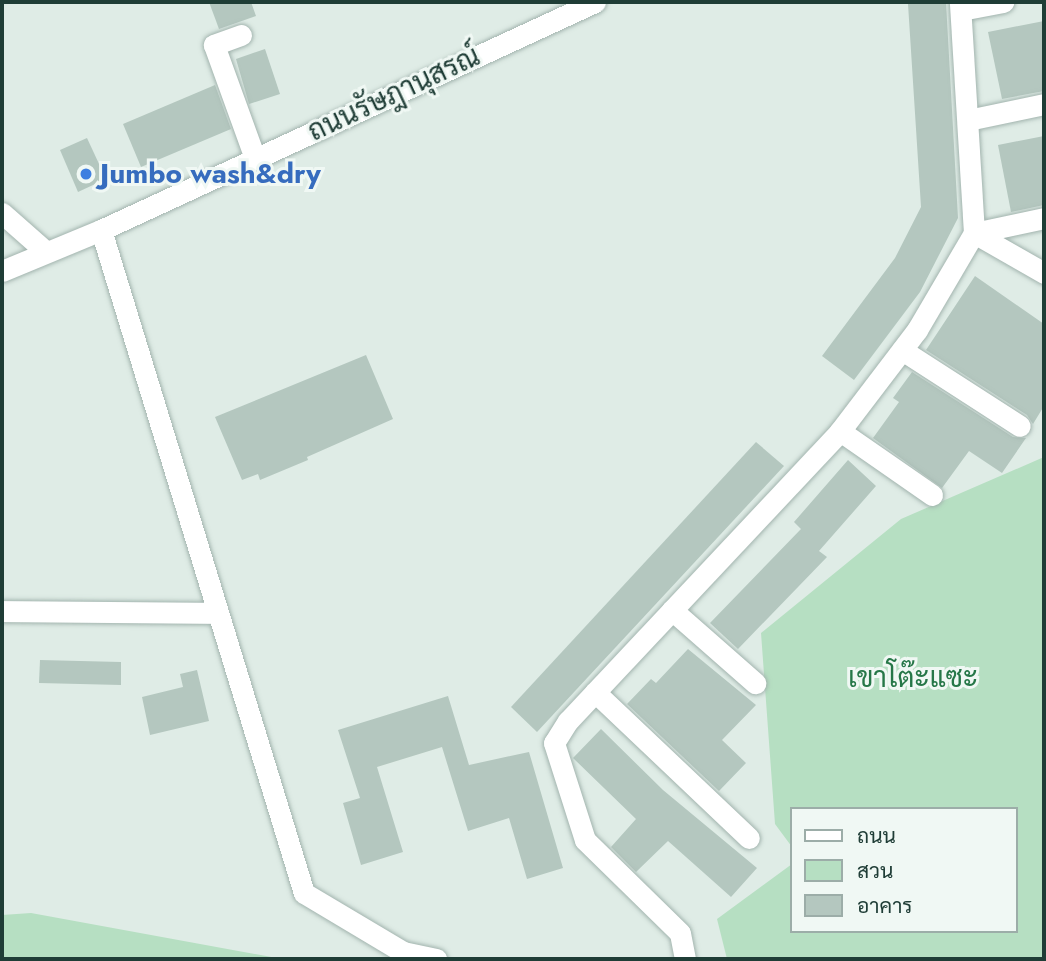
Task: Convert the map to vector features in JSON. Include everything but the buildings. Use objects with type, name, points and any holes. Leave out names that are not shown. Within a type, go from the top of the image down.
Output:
[{"type":"street","name":"ถนนรัษฎานุสรณ์","points":[[2,271],[101,230],[595,2]]},
{"type":"street","points":[[685,959],[680,933],[585,841],[554,743],[595,692],[840,431],[902,350],[974,233],[961,6],[1003,2]]},
{"type":"street","points":[[241,35],[214,45],[255,158]]},
{"type":"street","points":[[968,120],[1044,104]]},
{"type":"street","points":[[2,213],[45,251]]},
{"type":"street","points":[[974,233],[1044,218]]},
{"type":"street","points":[[101,230],[304,893],[403,952],[436,959]]},
{"type":"street","points":[[974,233],[1044,273]]},
{"type":"street","points":[[902,350],[1020,426]]},
{"type":"street","points":[[840,431],[932,495]]},
{"type":"street","points":[[672,610],[755,683]]},
{"type":"street","points":[[3,611],[218,613]]},
{"type":"street","points":[[595,692],[749,838]]},
{"type":"green space","name":"เขาโต๊ะแซะ","points":[[1044,457],[1044,959],[727,959],[717,919],[790,865],[790,933],[1018,933],[1018,807],[790,807],[790,844],[775,824],[761,633],[901,519]]},
{"type":"green space","points":[[31,913],[282,959],[2,959],[2,915]]},
{"type":"place","name":"Jumbo wash&dry","points":[[86,174]]}]
